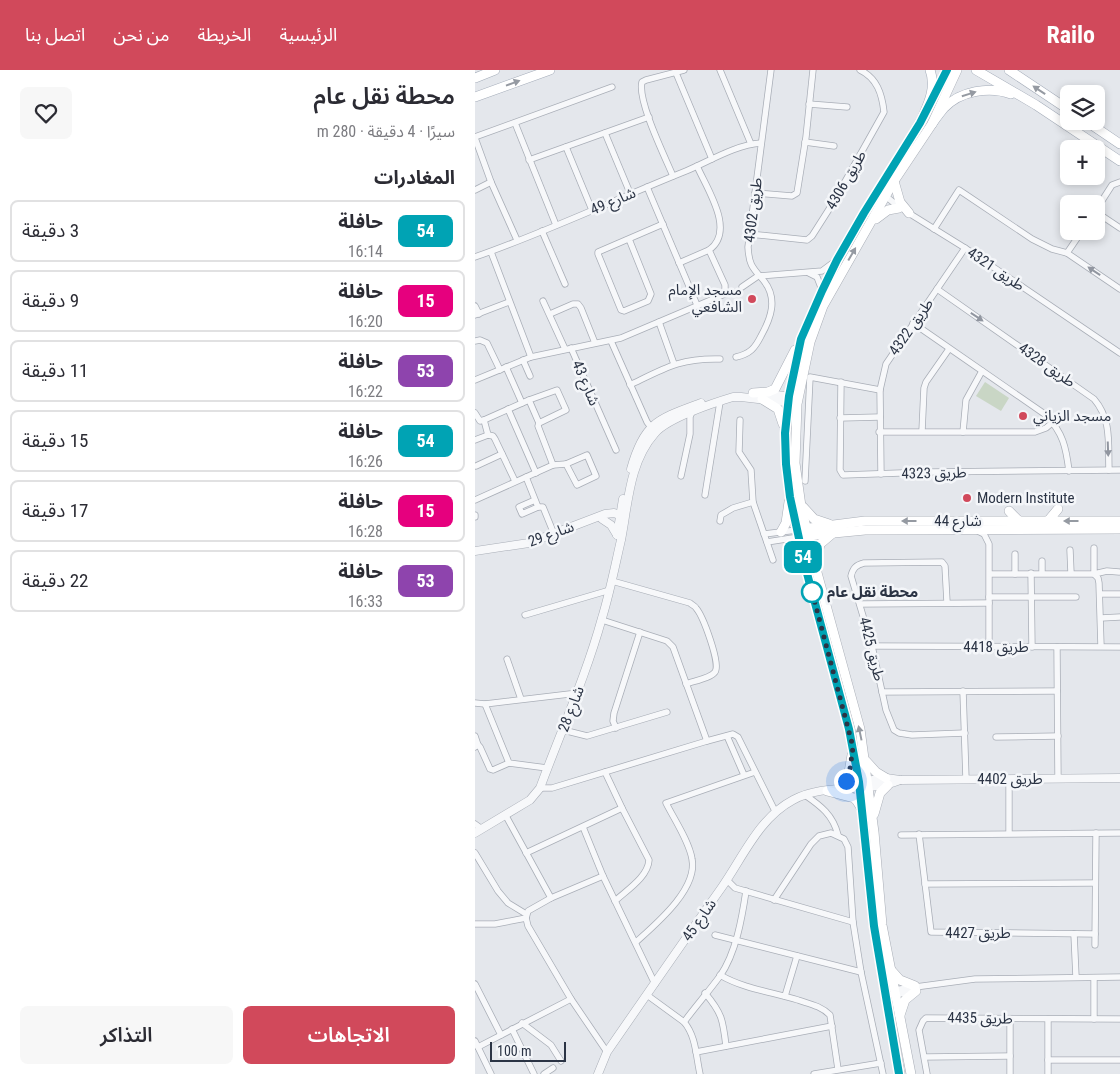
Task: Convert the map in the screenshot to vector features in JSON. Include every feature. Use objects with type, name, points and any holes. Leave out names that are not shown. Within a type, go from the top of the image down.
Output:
[{"type":"main road","points":[[475,78],[495,70]]},
{"type":"main road","points":[[475,97],[550,70]]},
{"type":"main road","points":[[920,123],[931,96],[933,82],[930,70]]},
{"type":"main road","points":[[753,393],[768,392],[775,389],[801,339],[837,260],[920,123],[947,70]]},
{"type":"main road","points":[[932,124],[957,70]]},
{"type":"main road","points":[[976,70],[1036,105],[1120,162]]},
{"type":"main road","points":[[1009,70],[1060,104]]},
{"type":"main road","points":[[785,433],[810,342],[823,306],[894,182],[945,107],[956,98],[973,92],[991,90],[1008,93],[1036,105]]},
{"type":"main road","points":[[1099,130],[1120,144]]},
{"type":"main road","points":[[894,182],[901,202],[909,213]]},
{"type":"main road","points":[[869,226],[885,211],[899,208]]},
{"type":"main road","points":[[801,339],[793,400],[795,463],[801,506],[802,533],[853,747],[873,819],[882,925],[911,1074]]},
{"type":"main road","points":[[762,399],[778,409],[781,414],[785,433],[790,497],[816,569],[860,729],[866,761],[863,812],[870,898],[899,1074]]},
{"type":"main road","points":[[781,532],[786,523],[790,497]]},
{"type":"main road","points":[[801,506],[814,519],[834,529],[819,547],[816,569]]},
{"type":"main road","points":[[1048,521],[1057,509]]},
{"type":"main road","points":[[1009,511],[1019,522]]},
{"type":"main road","name":"شارع 44","points":[[802,533],[834,529],[865,521],[1120,521]]},
{"type":"main road","name":"شارع 44","points":[[834,529],[1120,529]]},
{"type":"main road","points":[[841,784],[849,776],[853,747]]},
{"type":"main road","points":[[866,761],[887,782],[880,793],[873,819]]},
{"type":"main road","points":[[824,791],[857,800],[863,812]]},
{"type":"main road","points":[[889,967],[900,980],[916,988],[901,1007],[900,1022]]},
{"type":"street","points":[[673,176],[640,91],[641,82],[684,70]]},
{"type":"street","points":[[720,70],[751,144]]},
{"type":"street","name":"طريق 4302","points":[[736,357],[746,355],[755,347],[766,327],[773,307],[769,290],[750,265],[748,258],[749,234],[771,70]]},
{"type":"street","points":[[755,193],[795,196],[805,142],[813,70]]},
{"type":"street","name":"طريق 4306","points":[[749,234],[807,240],[812,236],[833,203],[884,112],[883,101],[875,82],[860,70]]},
{"type":"street","points":[[676,72],[712,159]]},
{"type":"street","points":[[517,240],[491,182],[475,138],[612,87]]},
{"type":"street","points":[[809,104],[847,108]]},
{"type":"street","points":[[529,160],[649,117]]},
{"type":"street","points":[[515,123],[556,225]]},
{"type":"street","points":[[605,133],[630,194]]},
{"type":"street","points":[[805,142],[834,146]]},
{"type":"street","name":"شارع 49","points":[[475,257],[542,231],[712,159],[751,144],[761,143]]},
{"type":"street","points":[[566,147],[592,210]]},
{"type":"street","name":"طريق 4302","points":[[697,166],[721,221],[720,239],[709,250]]},
{"type":"street","points":[[475,190],[491,182]]},
{"type":"street","points":[[883,182],[882,191],[885,197]]},
{"type":"street","points":[[1105,196],[1112,185],[1120,182]]},
{"type":"street","points":[[647,187],[697,305]]},
{"type":"street","points":[[934,229],[959,190],[1040,244],[1067,253],[1120,288]]},
{"type":"street","name":"طريق 4321","points":[[885,197],[899,208],[965,248],[1120,353]]},
{"type":"street","points":[[1105,217],[1120,228]]},
{"type":"street","points":[[629,238],[651,294],[648,301],[624,311],[621,310],[598,254],[600,250],[629,238],[663,224]]},
{"type":"street","points":[[542,231],[565,284]]},
{"type":"street","points":[[1067,253],[1076,240]]},
{"type":"street","name":"طريق 4322","points":[[881,474],[879,432],[881,390],[888,359],[965,248]]},
{"type":"street","points":[[543,301],[568,348],[611,341],[725,294],[725,286],[709,250],[679,263]]},
{"type":"street","points":[[491,252],[531,357]]},
{"type":"street","points":[[742,286],[758,276],[823,270],[837,260]]},
{"type":"street","points":[[807,272],[817,277],[822,291]]},
{"type":"street","name":"طريق 4328","points":[[937,289],[1094,399],[1102,409],[1106,419],[1109,470]]},
{"type":"street","points":[[475,306],[477,314],[509,302]]},
{"type":"street","points":[[549,314],[573,304],[578,304],[595,344]]},
{"type":"street","points":[[659,322],[674,364]]},
{"type":"street","points":[[913,323],[1031,404],[1053,422],[1065,443],[1069,471]]},
{"type":"street","points":[[475,341],[480,340],[487,343],[522,403]]},
{"type":"street","points":[[611,341],[643,411],[655,428],[673,414],[725,394],[753,393],[793,400]]},
{"type":"street","name":"شارع 43","points":[[475,380],[531,357],[568,348],[616,450]]},
{"type":"street","points":[[922,431],[923,388],[949,349]]},
{"type":"street","points":[[630,385],[674,364],[698,358],[720,359]]},
{"type":"street","points":[[523,360],[531,376]]},
{"type":"street","points":[[963,432],[965,400],[982,371]]},
{"type":"street","points":[[805,481],[809,380],[813,376],[881,390]]},
{"type":"street","name":"طريق 4323","points":[[841,382],[839,418],[840,470],[841,474],[846,476],[1120,470]]},
{"type":"street","points":[[475,413],[480,421],[484,420],[557,390],[566,410],[539,422]]},
{"type":"street","name":"شارع 28","points":[[477,829],[506,816],[530,800],[540,788],[578,693],[602,620],[617,552],[624,494],[635,452],[655,428],[720,402],[741,397],[793,400]]},
{"type":"street","points":[[529,400],[539,422],[538,426],[553,465]]},
{"type":"street","points":[[705,495],[720,402]]},
{"type":"street","points":[[508,410],[536,473]]},
{"type":"street","points":[[681,476],[692,412]]},
{"type":"street","points":[[839,418],[880,417]]},
{"type":"street","points":[[677,419],[684,420],[690,429]]},
{"type":"street","points":[[484,420],[488,435]]},
{"type":"street","points":[[741,420],[740,455],[751,470],[753,502],[773,560]]},
{"type":"street","points":[[879,432],[1035,432],[1046,428],[1053,422]]},
{"type":"street","name":"شارع 28","points":[[617,552],[617,535],[635,468],[655,428]]},
{"type":"street","points":[[475,440],[488,435],[493,436],[515,481]]},
{"type":"street","points":[[476,466],[502,454]]},
{"type":"street","points":[[475,500],[553,465],[566,464],[587,456],[596,476],[577,484],[566,464]]},
{"type":"street","points":[[525,477],[538,507]]},
{"type":"street","points":[[617,535],[604,516],[617,507],[624,494]]},
{"type":"street","points":[[535,500],[519,507],[522,514],[538,507],[543,507],[554,534]]},
{"type":"street","points":[[720,521],[721,515],[727,510],[753,502]]},
{"type":"street","name":"شارع 29","points":[[475,552],[530,547],[604,516]]},
{"type":"street","name":"شارع 29","points":[[475,552],[529,543],[604,516],[622,518]]},
{"type":"street","points":[[977,530],[984,534],[989,544]]},
{"type":"street","points":[[989,646],[989,544],[993,535],[1001,530]]},
{"type":"street","points":[[764,534],[781,532],[802,533]]},
{"type":"street","points":[[767,542],[802,533]]},
{"type":"street","points":[[1094,548],[1094,574],[1098,578],[1100,594],[1101,646]]},
{"type":"street","points":[[1071,550],[1071,573]]},
{"type":"street","points":[[1015,554],[1015,574]]},
{"type":"street","points":[[1042,561],[1042,573]]},
{"type":"street","name":"طريق 4425","points":[[947,602],[944,564],[942,562],[864,562],[857,564],[853,569],[851,576],[872,646],[891,725],[894,730],[899,733],[912,735],[965,733]]},
{"type":"street","points":[[989,574],[1094,574],[1107,571],[1119,572]]},
{"type":"street","points":[[1031,573],[1032,647]]},
{"type":"street","points":[[525,614],[611,586],[690,603],[697,608],[718,665],[717,670],[713,674],[686,684]]},
{"type":"street","points":[[1100,594],[1120,594]]},
{"type":"street","points":[[860,604],[947,602],[1031,596],[1076,597]]},
{"type":"street","points":[[1101,618],[1120,617]]},
{"type":"street","points":[[602,620],[670,644],[675,650],[707,741]]},
{"type":"street","points":[[616,728],[613,721],[614,713],[640,632]]},
{"type":"street","name":"طريق 4418","points":[[872,646],[1120,647]]},
{"type":"street","points":[[1057,647],[1058,779]]},
{"type":"street","points":[[507,659],[521,699]]},
{"type":"street","points":[[963,691],[966,779]]},
{"type":"street","points":[[882,692],[1057,691]]},
{"type":"street","points":[[475,703],[485,704],[578,693]]},
{"type":"street","points":[[485,704],[509,763]]},
{"type":"street","points":[[563,730],[587,736],[667,712]]},
{"type":"street","points":[[540,788],[552,788],[733,734],[738,737],[775,811]]},
{"type":"street","points":[[475,736],[476,746],[490,769],[496,770],[509,763],[547,768]]},
{"type":"street","points":[[727,736],[744,775]]},
{"type":"street","points":[[996,737],[1058,736]]},
{"type":"street","points":[[605,772],[649,860],[649,866],[645,874],[615,901]]},
{"type":"street","points":[[636,942],[661,920],[686,887],[693,868],[691,852],[666,803],[755,772]]},
{"type":"street","name":"طريق 4402","points":[[864,784],[901,780],[1120,778]]},
{"type":"street","points":[[1009,779],[1009,833]]},
{"type":"street","name":"شارع 45","points":[[824,791],[841,784],[864,784]]},
{"type":"street","name":"شارع 45","points":[[598,1074],[607,1052],[727,880],[762,826],[775,811],[794,799],[805,795],[864,784]]},
{"type":"street","points":[[805,795],[830,815],[838,835]]},
{"type":"street","points":[[526,853],[622,808]]},
{"type":"street","points":[[506,816],[551,898]]},
{"type":"street","points":[[583,827],[603,876],[655,984]]},
{"type":"street","points":[[774,900],[819,836],[831,833],[838,835],[844,840],[847,847],[853,922],[861,972],[883,1074]]},
{"type":"street","points":[[1095,945],[1096,833]]},
{"type":"street","points":[[901,835],[1120,833]]},
{"type":"street","name":"طريق 4427","points":[[919,834],[931,932],[1095,934]]},
{"type":"street","points":[[475,853],[498,891],[508,903],[526,916]]},
{"type":"street","points":[[603,876],[551,898],[528,911],[526,916],[528,926],[571,999],[607,1052]]},
{"type":"street","points":[[727,880],[735,888],[853,922]]},
{"type":"street","points":[[925,884],[1095,883]]},
{"type":"street","points":[[684,1022],[720,975],[736,941],[746,891]]},
{"type":"street","points":[[475,924],[495,924],[526,916]]},
{"type":"street","points":[[1074,934],[1076,977]]},
{"type":"street","points":[[715,935],[861,972]]},
{"type":"street","points":[[785,996],[797,956]]},
{"type":"street","points":[[720,975],[733,982],[785,996],[825,1010],[830,1015],[832,1026],[836,1071]]},
{"type":"street","points":[[1094,978],[1094,1019]]},
{"type":"street","points":[[885,994],[975,979],[1120,978]]},
{"type":"street","points":[[475,984],[501,1035]]},
{"type":"street","points":[[705,993],[718,1008],[721,1015],[726,1046]]},
{"type":"street","points":[[647,994],[684,1022],[693,1034],[699,1074]]},
{"type":"street","points":[[489,1074],[477,1044],[501,1035],[571,999]]},
{"type":"street","name":"طريق 4435","points":[[927,1074],[919,1030],[923,1021],[927,1018],[1120,1019]]},
{"type":"street","points":[[1010,1019],[1010,1074]]},
{"type":"street","points":[[1048,1019],[1048,1074]]},
{"type":"street","points":[[522,1023],[551,1046],[561,1061]]},
{"type":"street","points":[[696,1052],[832,1026]]},
{"type":"street","points":[[512,1029],[534,1074]]},
{"type":"street","points":[[925,1057],[1010,1056]]},
{"type":"street","points":[[1048,1060],[1120,1060]]},
{"type":"street","points":[[815,1074],[881,1063]]},
{"type":"street","points":[[544,1074],[553,1068]]},
{"type":"green space","points":[[985,382],[1009,398],[1001,411],[976,396]]},
{"type":"bus line","name":"54","points":[[899,1074],[874,926],[863,812],[853,747],[805,566],[790,497],[785,433],[789,396],[801,339],[822,291],[864,213],[920,123],[947,70]]},
{"type":"place","name":"مسجد الإمام الشافعي","points":[[752,299]]},
{"type":"place","name":"مسجد الزياني","points":[[1023,416]]},
{"type":"place","name":"Modern Institute","points":[[967,498]]},
{"type":"place","name":"محطة نقل عام","points":[[812,592]]},
{"type":"route","points":[[812,592],[810,584],[853,747],[849,776],[846,781]]}]
